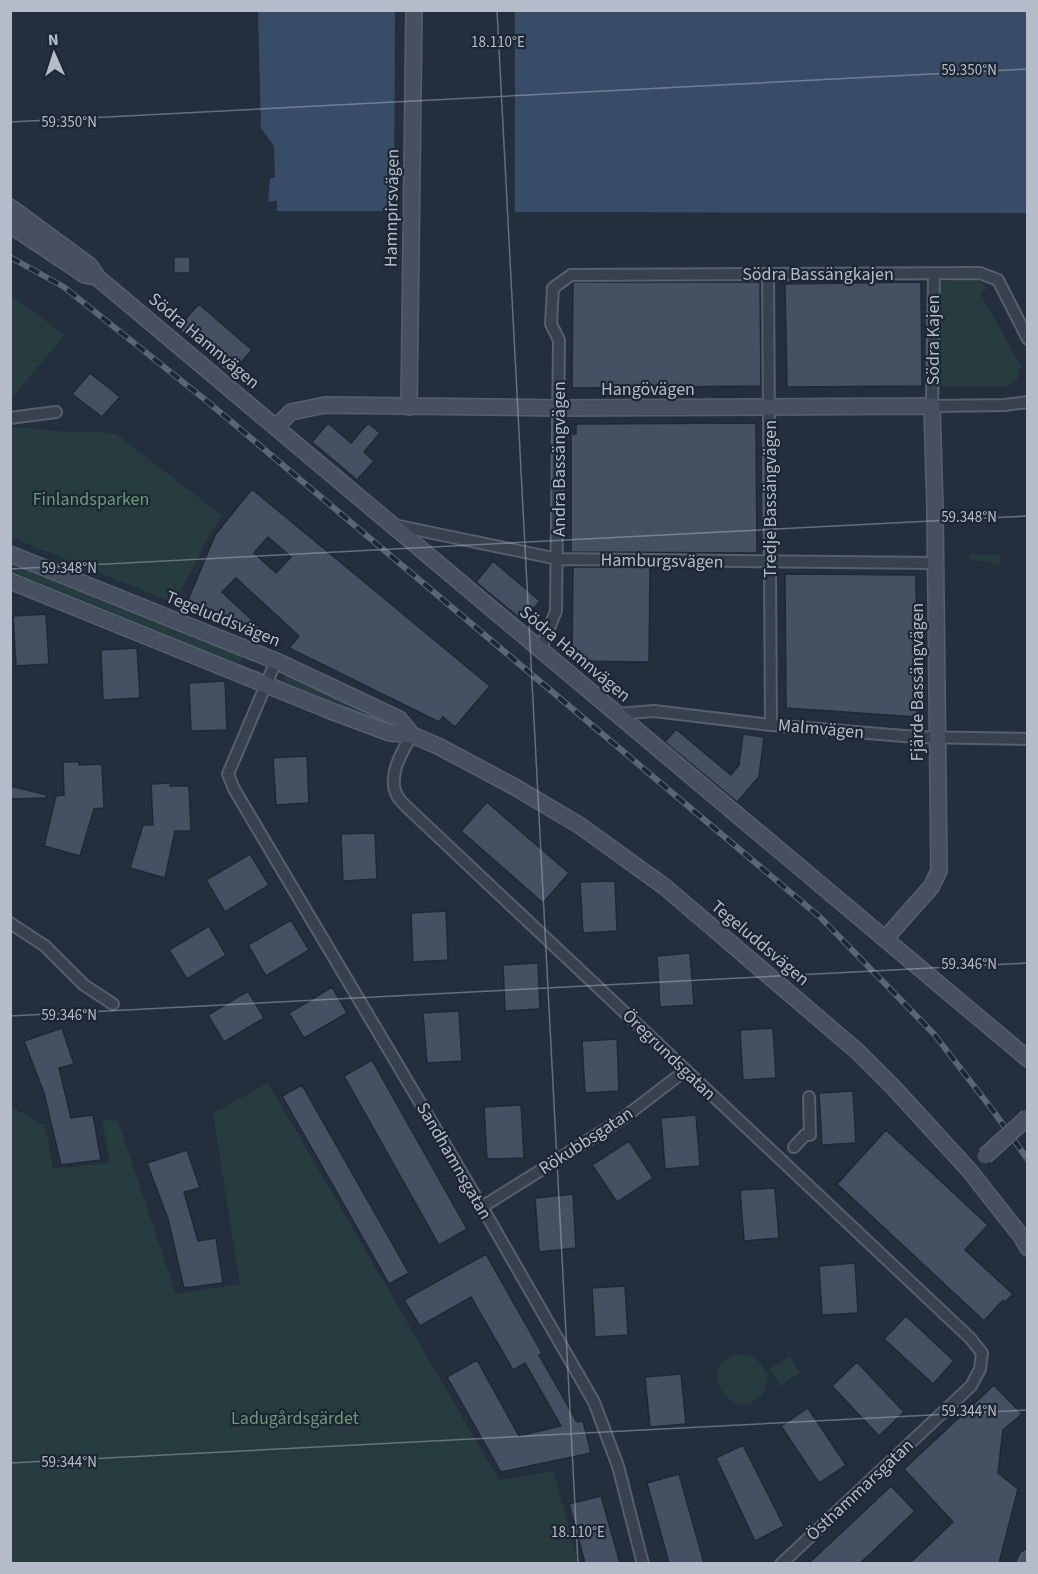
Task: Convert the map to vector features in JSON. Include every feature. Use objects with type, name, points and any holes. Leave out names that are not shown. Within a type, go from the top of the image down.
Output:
[{"type":"main road","name":"Hamnpirsvägen","points":[[409,407],[414,10]]},
{"type":"main road","name":"Södra Hamnvägen","points":[[10,207],[90,266],[98,278],[1028,1059]]},
{"type":"main road","name":"Södra Hamnvägen","points":[[10,225],[85,275],[98,278]]},
{"type":"main road","name":"Hangövägen","points":[[276,427],[291,412],[304,407],[325,405],[559,408],[932,406]]},
{"type":"main road","name":"Fjärde Bassängvägen","points":[[885,939],[931,887],[939,871],[932,406]]},
{"type":"main road","name":"Tegeluddsvägen","points":[[10,554],[276,661],[399,719],[412,735]]},
{"type":"main road","name":"Tegeluddsvägen","points":[[10,581],[390,733],[412,735],[495,777],[572,820],[665,887],[857,1051],[969,1170],[1028,1248]]},
{"type":"main road","points":[[969,1170],[1028,1117]]},
{"type":"main road","points":[[1026,1563],[1028,1559]]},
{"type":"street","name":"Södra Kajen","points":[[932,406],[934,273]]},
{"type":"street","name":"Södra Bassängkajen","points":[[571,275],[980,273],[998,280],[1028,339]]},
{"type":"street","name":"Tredje Bassängvägen","points":[[768,274],[771,725]]},
{"type":"street","name":"Andra Bassängvägen","points":[[540,651],[556,611],[558,559],[559,340],[551,324],[553,288],[571,275]]},
{"type":"street","name":"Hangövägen","points":[[932,406],[1005,405],[1028,402]]},
{"type":"street","points":[[10,418],[56,412]]},
{"type":"street","name":"Hamburgsvägen","points":[[391,524],[558,559],[936,563]]},
{"type":"street","points":[[266,683],[276,661]]},
{"type":"street","name":"Sandhamnsgatan","points":[[266,683],[228,774],[234,789],[482,1207],[594,1402],[618,1466],[644,1563]]},
{"type":"street","name":"Malmvägen","points":[[616,714],[654,711],[771,725],[936,738],[1028,740]]},
{"type":"street","name":"Öregrundsgatan","points":[[412,735],[394,775],[398,798],[970,1338],[981,1353],[981,1362]]},
{"type":"street","points":[[10,922],[45,946],[84,986],[113,1004]]},
{"type":"street","name":"Rökubbsgatan","points":[[482,1207],[622,1119],[686,1070]]},
{"type":"street","points":[[794,1147],[805,1135],[810,1135],[809,1097]]},
{"type":"street","name":"Östhammarsgatan","points":[[781,1563],[971,1386],[977,1379],[981,1362]]},
{"type":"green space","points":[[962,278],[979,281],[988,288],[980,293],[1021,366],[1017,380],[1008,386],[941,386],[938,383],[939,284]]},
{"type":"green space","points":[[11,295],[65,335],[11,399]]},
{"type":"green space","name":"Finlandsparken","points":[[10,426],[65,432],[116,434],[223,516],[210,533],[175,603],[11,537]]},
{"type":"green space","points":[[969,555],[1000,555],[1000,564],[969,559]]},
{"type":"green space","points":[[10,561],[244,656],[240,664],[11,571]]},
{"type":"green space","points":[[286,673],[395,726],[394,728],[285,682],[283,679]]},
{"type":"green space","name":"Ladugårdsgärdet","points":[[268,1083],[499,1480],[554,1471],[578,1563],[11,1563],[11,1107],[45,1125],[53,1169],[110,1163],[102,1119],[118,1121],[176,1294],[240,1284],[213,1113]]},
{"type":"green space","points":[[740,1354],[756,1358],[768,1375],[763,1393],[754,1402],[744,1404],[725,1395],[719,1387],[717,1377],[719,1367],[726,1359]]},
{"type":"green space","points":[[790,1356],[800,1373],[780,1386],[770,1369]]},
{"type":"water","points":[[258,11],[395,11],[394,211],[277,211],[277,201],[268,202],[270,178],[275,178],[274,146],[261,128]]},
{"type":"water","points":[[515,11],[1027,11],[1027,213],[515,212]]},
{"type":"building","points":[[174,257],[190,257],[190,273],[174,273]]},
{"type":"building","points":[[573,282],[760,282],[761,386],[572,388]]},
{"type":"building","points":[[921,282],[922,386],[787,387],[785,284]]},
{"type":"building","points":[[199,304],[252,350],[230,375],[216,362],[220,358],[196,337],[192,341],[177,328]]},
{"type":"building","points":[[90,373],[120,397],[102,417],[72,394]]},
{"type":"building","points":[[328,423],[351,443],[368,423],[380,433],[364,452],[374,461],[357,480],[312,442]]},
{"type":"building","points":[[756,423],[757,553],[571,552],[571,434],[576,434],[576,424]]},
{"type":"building","points":[[252,489],[490,686],[455,727],[443,717],[439,722],[289,648],[299,636],[236,578],[222,592],[282,648],[195,613],[196,610],[186,605],[215,535]],"holes":[[[268,537],[291,557],[276,573],[254,553]]]},
{"type":"building","points":[[493,561],[540,601],[523,621],[476,582]]},
{"type":"building","points":[[573,567],[650,567],[649,662],[572,661]]},
{"type":"building","points":[[785,574],[916,575],[917,717],[786,708]]},
{"type":"building","points":[[46,614],[49,664],[16,666],[13,616]]},
{"type":"building","points":[[137,648],[140,698],[103,700],[101,650]]},
{"type":"building","points":[[225,681],[227,730],[191,731],[189,683]]},
{"type":"building","points":[[676,729],[731,775],[739,765],[743,734],[764,737],[759,777],[737,802],[665,742]]},
{"type":"building","points":[[307,756],[309,803],[276,805],[273,758]]},
{"type":"building","points":[[63,762],[79,762],[79,765],[102,764],[104,808],[94,809],[80,856],[44,846],[56,796],[64,795]]},
{"type":"building","points":[[170,783],[170,786],[189,786],[191,831],[175,831],[165,878],[130,868],[143,825],[153,825],[151,784]]},
{"type":"building","points":[[10,786],[47,795],[46,798],[10,799]]},
{"type":"building","points":[[487,802],[569,873],[543,903],[461,831]]},
{"type":"building","points":[[375,833],[377,879],[343,881],[341,834]]},
{"type":"building","points":[[250,854],[269,885],[225,912],[206,880]]},
{"type":"building","points":[[615,881],[617,931],[583,933],[580,882]]},
{"type":"building","points":[[446,911],[448,960],[413,962],[411,913]]},
{"type":"building","points":[[291,920],[309,950],[266,976],[248,945]]},
{"type":"building","points":[[209,926],[226,955],[187,979],[169,950]]},
{"type":"building","points":[[690,953],[694,1005],[660,1007],[657,956]]},
{"type":"building","points":[[538,963],[540,1009],[505,1011],[503,965]]},
{"type":"building","points":[[332,987],[347,1013],[304,1038],[289,1013]]},
{"type":"building","points":[[248,991],[264,1018],[224,1042],[208,1015]]},
{"type":"building","points":[[459,1011],[462,1061],[427,1063],[423,1013]]},
{"type":"building","points":[[62,1028],[74,1064],[59,1068],[71,1118],[93,1115],[101,1160],[61,1165],[44,1093],[24,1041]]},
{"type":"building","points":[[773,1028],[776,1078],[743,1080],[740,1030]]},
{"type":"building","points":[[617,1039],[619,1091],[585,1093],[582,1041]]},
{"type":"building","points":[[372,1060],[467,1229],[439,1245],[344,1076]]},
{"type":"building","points":[[302,1085],[409,1273],[389,1284],[282,1096]]},
{"type":"building","points":[[853,1091],[856,1143],[822,1145],[819,1093]]},
{"type":"building","points":[[521,1105],[524,1158],[487,1159],[484,1107]]},
{"type":"building","points":[[696,1115],[700,1166],[665,1169],[661,1118]]},
{"type":"building","points":[[886,1130],[988,1225],[965,1250],[1013,1294],[1005,1302],[1003,1300],[984,1321],[837,1184]]},
{"type":"building","points":[[629,1141],[653,1178],[617,1202],[592,1165]]},
{"type":"building","points":[[187,1150],[200,1188],[184,1192],[198,1241],[216,1238],[223,1283],[184,1288],[168,1219],[147,1163]]},
{"type":"building","points":[[775,1188],[779,1238],[744,1241],[740,1190]]},
{"type":"building","points":[[573,1194],[576,1248],[539,1252],[535,1198]]},
{"type":"building","points":[[486,1254],[542,1353],[539,1355],[577,1422],[583,1421],[591,1453],[501,1472],[447,1377],[477,1360],[519,1436],[561,1426],[525,1363],[513,1370],[471,1297],[420,1326],[404,1300]]},
{"type":"building","points":[[855,1263],[858,1313],[822,1315],[819,1266]]},
{"type":"building","points":[[625,1286],[628,1335],[595,1337],[592,1288]]},
{"type":"building","points":[[906,1316],[954,1361],[933,1384],[884,1339]]},
{"type":"building","points":[[857,1362],[904,1412],[879,1436],[832,1386]]},
{"type":"building","points":[[681,1374],[686,1424],[650,1427],[645,1377]]},
{"type":"building","points":[[994,1385],[1022,1414],[1003,1430],[998,1473],[1018,1489],[999,1563],[910,1563],[953,1522],[904,1469]]},
{"type":"building","points":[[808,1408],[846,1465],[819,1483],[781,1426]]},
{"type":"building","points":[[743,1445],[784,1526],[755,1541],[716,1458]]},
{"type":"building","points":[[679,1474],[704,1563],[669,1563],[647,1483]]},
{"type":"building","points":[[891,1486],[915,1511],[868,1556],[860,1563],[809,1563]]},
{"type":"building","points":[[601,1496],[620,1563],[585,1563],[569,1504]]},
{"type":"railway","points":[[10,257],[64,287],[208,402],[821,918],[934,1034],[1028,1160]]}]
